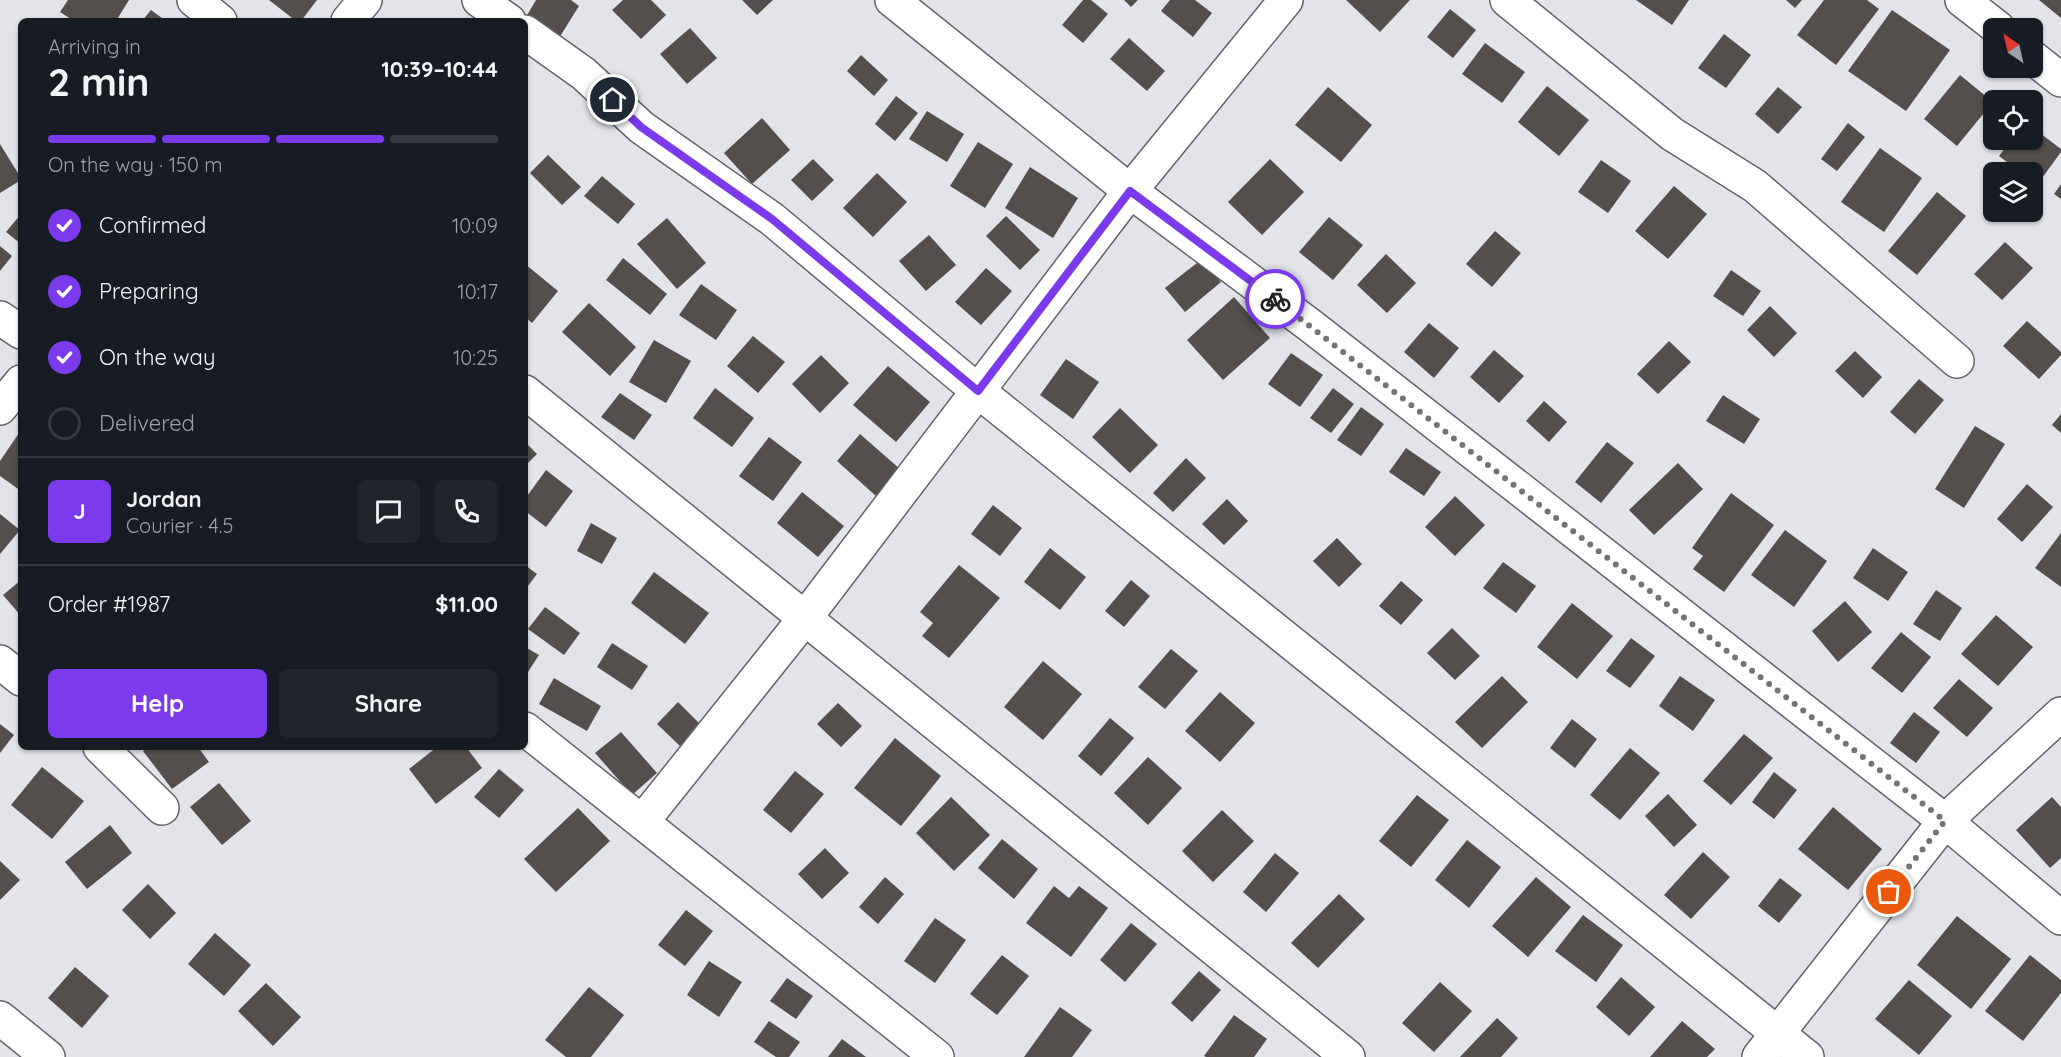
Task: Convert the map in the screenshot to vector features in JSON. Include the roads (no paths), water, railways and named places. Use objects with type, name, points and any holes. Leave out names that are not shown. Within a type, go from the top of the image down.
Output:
[{"type":"street","points":[[194,0],[216,18]]},
{"type":"street","points":[[350,18],[365,0]]},
{"type":"street","points":[[479,0],[505,18]]},
{"type":"street","points":[[892,0],[1130,191],[1311,326],[1945,821],[2061,918]]},
{"type":"street","points":[[642,822],[805,618],[1130,191],[1286,0]]},
{"type":"street","points":[[1507,0],[1672,134],[1755,186],[1957,361]]},
{"type":"street","points":[[1962,0],[1985,18]]},
{"type":"street","points":[[528,34],[584,74],[641,127],[772,219],[1768,1046],[1807,1057]]},
{"type":"street","points":[[2043,66],[2061,80]]},
{"type":"street","points":[[0,318],[18,330]]},
{"type":"street","points":[[0,408],[18,386]]},
{"type":"street","points":[[528,394],[1348,1057]]},
{"type":"street","points":[[0,662],[18,677]]},
{"type":"street","points":[[1768,1046],[1945,821],[2061,714]]},
{"type":"street","points":[[528,731],[937,1057]]},
{"type":"street","points":[[103,750],[162,808]]},
{"type":"street","points":[[0,1018],[48,1057]]}]
